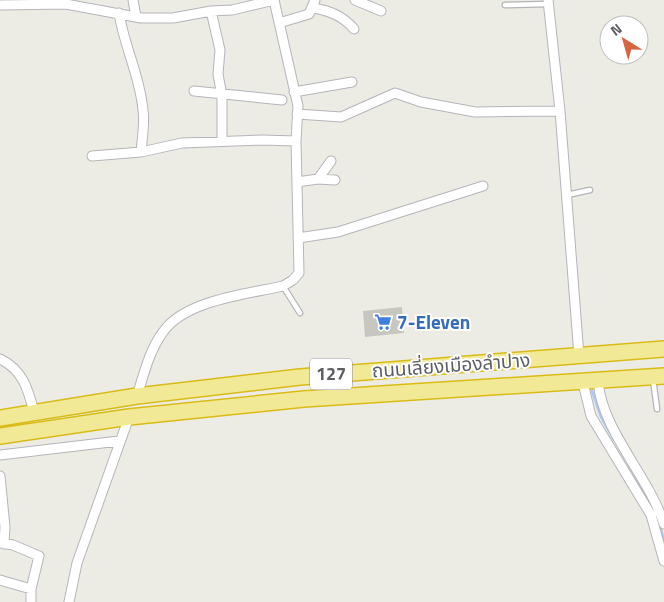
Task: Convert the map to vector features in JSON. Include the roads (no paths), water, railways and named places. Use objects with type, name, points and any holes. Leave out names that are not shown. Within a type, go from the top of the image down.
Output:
[{"type":"highway","name":"ถนนเลี่ยงเมืองลำปาง","points":[[0,418],[137,396],[300,377],[664,349]]},
{"type":"highway","name":"ถนนเลี่ยงเมืองลำปาง","points":[[0,436],[128,417],[304,399],[590,382],[657,380]]},
{"type":"street","points":[[133,0],[136,17]]},
{"type":"street","points":[[229,0],[232,10]]},
{"type":"street","points":[[0,5],[66,4],[119,12],[136,17],[173,18],[211,11],[232,10],[274,0],[297,114],[296,182],[299,273],[293,280],[283,286],[202,305],[180,315],[163,331],[149,357],[137,396]]},
{"type":"street","points":[[355,0],[381,11]]},
{"type":"street","points":[[549,2],[570,194],[579,356]]},
{"type":"street","points":[[278,23],[310,14],[314,4],[332,12],[348,22],[354,29]]},
{"type":"street","points":[[211,11],[220,50],[218,74],[221,93],[222,141]]},
{"type":"street","points":[[119,12],[123,38],[134,64],[144,111],[141,152]]},
{"type":"street","points":[[294,92],[352,82]]},
{"type":"street","points":[[194,91],[282,100]]},
{"type":"street","points":[[297,114],[341,118],[395,93],[429,104],[475,112],[560,111]]},
{"type":"street","points":[[92,156],[141,152],[182,143],[296,141]]},
{"type":"street","points":[[318,179],[331,161]]},
{"type":"street","points":[[296,182],[318,179],[335,180]]},
{"type":"street","points":[[298,238],[338,232],[483,186]]},
{"type":"street","points":[[0,359],[20,373],[29,390],[34,412]]},
{"type":"street","points":[[590,382],[661,513],[664,524]]},
{"type":"street","points":[[590,382],[591,416],[651,515],[664,561]]},
{"type":"street","points":[[69,602],[77,562],[128,417]]},
{"type":"street","points":[[0,455],[119,441]]},
{"type":"street","points":[[624,471],[635,465]]},
{"type":"street","points":[[0,476],[5,527],[2,543],[13,545],[39,556],[31,589],[32,602]]},
{"type":"street","points":[[651,515],[661,513]]},
{"type":"street","points":[[0,580],[31,589]]},
{"type":"lane","points":[[505,5],[549,2]]},
{"type":"lane","points":[[570,194],[590,190]]},
{"type":"lane","points":[[283,286],[300,313]]},
{"type":"lane","points":[[657,380],[657,409]]},
{"type":"waterway","points":[[592,391],[601,417],[614,440]]},
{"type":"waterway","points":[[630,466],[654,510],[664,539]]},
{"type":"place","name":"7-Eleven","points":[[383,322]]}]
